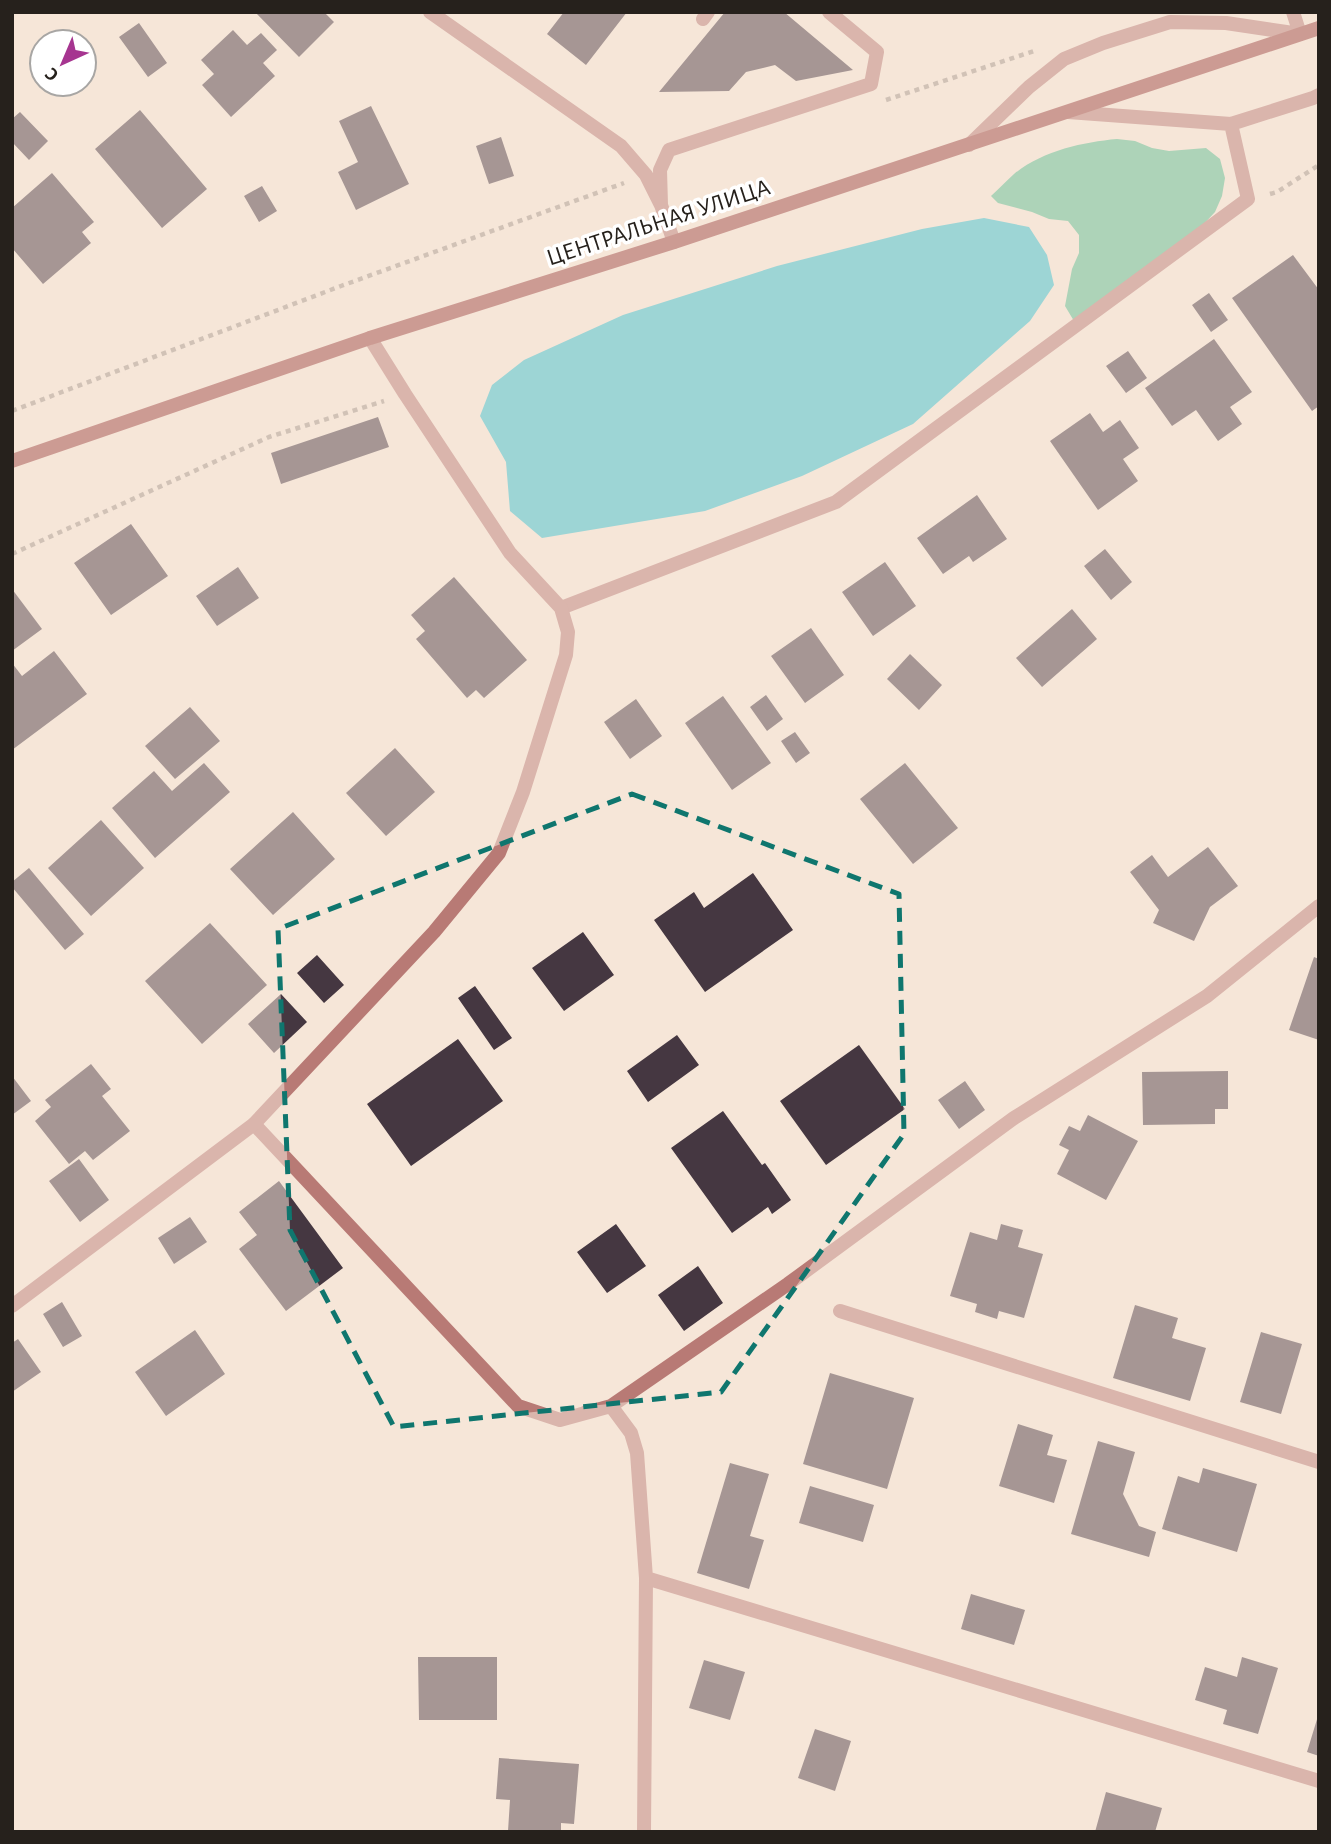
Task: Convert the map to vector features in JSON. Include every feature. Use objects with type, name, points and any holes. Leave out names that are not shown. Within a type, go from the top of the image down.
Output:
[{"type":"main road","name":"ЦЕНТРАЛЬНАЯ УЛИЦА","points":[[12,461],[370,338],[674,242],[1319,28]]},
{"type":"street","points":[[430,12],[621,146],[646,175],[661,205],[674,242]]},
{"type":"street","points":[[661,205],[660,170],[669,150],[871,84],[877,52],[829,12]]},
{"type":"street","points":[[969,145],[1029,87],[1064,59],[1103,43],[1170,22],[1226,23],[1300,34],[1293,12]]},
{"type":"street","points":[[1066,111],[1231,124],[1319,95]]},
{"type":"street","points":[[561,608],[835,502],[1248,199],[1231,124]]},
{"type":"street","points":[[12,1306],[254,1124],[434,932],[499,853],[523,792],[566,655],[568,632],[561,608],[510,553],[370,338]]},
{"type":"street","points":[[254,1124],[518,1406],[560,1420],[611,1406],[788,1284],[1014,1118],[1207,996],[1319,906]]},
{"type":"street","points":[[840,1311],[1319,1462]]},
{"type":"street","points":[[611,1406],[631,1433],[637,1453],[646,1578],[644,1832]]},
{"type":"street","points":[[646,1578],[1319,1782]]},
{"type":"path","points":[[886,100],[1037,50]]},
{"type":"path","points":[[1248,199],[1277,192],[1319,165]]},
{"type":"path","points":[[12,411],[341,286],[646,175]]},
{"type":"path","points":[[12,554],[269,437],[405,394]]},
{"type":"highlighted area","points":[[632,794],[899,894],[904,1134],[721,1392],[394,1427],[290,1230],[278,929]]},
{"type":"green space","points":[[1117,139],[1169,151],[1206,148],[1220,159],[1225,178],[1222,196],[1215,212],[1202,226],[1074,321],[1065,306],[1072,269],[1079,253],[1079,235],[1068,221],[1049,219],[998,203],[991,196],[1014,174],[1037,159],[1077,145]]},
{"type":"water","points":[[984,218],[1029,227],[1047,255],[1054,285],[1030,321],[913,424],[802,476],[705,511],[542,538],[510,511],[506,462],[480,416],[492,385],[524,360],[623,315],[777,266],[922,229]]},
{"type":"building","points":[[255,12],[324,12],[334,22],[299,57]]},
{"type":"building","points":[[564,12],[627,12],[586,65],[547,34]]},
{"type":"building","points":[[725,12],[784,12],[853,70],[796,81],[775,65],[746,72],[729,91],[659,92]]},
{"type":"building","points":[[139,23],[167,63],[148,77],[119,37]]},
{"type":"building","points":[[233,30],[247,45],[261,33],[277,50],[263,63],[275,76],[231,117],[202,85],[214,74],[201,60]]},
{"type":"building","points":[[371,106],[409,184],[356,210],[338,172],[358,162],[339,121]]},
{"type":"building","points":[[140,110],[207,189],[162,228],[95,149]]},
{"type":"building","points":[[20,112],[48,141],[29,160],[12,142],[12,119]]},
{"type":"building","points":[[501,137],[514,176],[489,184],[476,146]]},
{"type":"building","points":[[52,173],[94,222],[82,232],[91,243],[43,284],[12,248],[12,208]]},
{"type":"building","points":[[262,186],[277,211],[259,222],[244,196]]},
{"type":"building","points":[[1293,255],[1319,290],[1319,406],[1312,411],[1232,298]]},
{"type":"building","points":[[1209,293],[1228,320],[1211,332],[1192,305]]},
{"type":"building","points":[[1214,339],[1252,392],[1230,407],[1242,424],[1218,441],[1196,410],[1172,426],[1145,388]]},
{"type":"building","points":[[1128,351],[1147,378],[1126,393],[1106,366]]},
{"type":"building","points":[[1090,413],[1103,432],[1120,420],[1139,448],[1123,459],[1138,481],[1098,510],[1050,441]]},
{"type":"building","points":[[378,417],[389,447],[281,484],[271,453]]},
{"type":"building","points":[[977,495],[1007,539],[973,562],[969,556],[943,574],[917,538]]},
{"type":"building","points":[[131,524],[168,576],[111,615],[74,563]]},
{"type":"building","points":[[1105,549],[1132,582],[1111,600],[1084,566]]},
{"type":"building","points":[[885,562],[916,606],[873,636],[842,592]]},
{"type":"building","points":[[238,567],[259,598],[217,626],[196,596]]},
{"type":"building","points":[[454,577],[527,660],[484,698],[476,690],[467,698],[416,639],[425,631],[411,615]]},
{"type":"building","points":[[12,589],[42,629],[12,651]]},
{"type":"building","points":[[1072,609],[1097,639],[1042,687],[1016,658]]},
{"type":"building","points":[[811,628],[844,675],[805,703],[771,656]]},
{"type":"building","points":[[54,651],[87,694],[12,750],[12,663],[22,676]]},
{"type":"building","points":[[910,654],[942,685],[919,710],[887,679]]},
{"type":"building","points":[[766,695],[783,719],[767,731],[750,707]]},
{"type":"building","points":[[723,696],[771,763],[732,790],[685,723]]},
{"type":"building","points":[[636,699],[662,736],[630,759],[604,722]]},
{"type":"building","points":[[190,707],[220,741],[175,779],[145,746]]},
{"type":"building","points":[[795,732],[810,753],[796,763],[781,741]]},
{"type":"building","points":[[395,748],[435,792],[386,836],[346,793]]},
{"type":"building","points":[[204,763],[230,792],[155,858],[112,808],[154,771],[172,791]]},
{"type":"building","points":[[905,763],[958,828],[913,864],[860,799]]},
{"type":"building","points":[[293,812],[335,859],[273,915],[230,869]]},
{"type":"building","points":[[101,820],[144,868],[91,916],[48,868]]},
{"type":"building","points":[[1208,847],[1238,886],[1210,907],[1194,941],[1153,923],[1159,910],[1130,872],[1152,855],[1168,877]]},
{"type":"building","points":[[29,868],[84,934],[65,950],[12,887],[12,882]]},
{"type":"building","points":[[753,873],[793,930],[705,992],[654,920],[694,892],[704,908]]},
{"type":"building","points":[[210,923],[267,985],[202,1044],[145,981]]},
{"type":"building","points":[[583,932],[614,975],[564,1011],[532,968]]},
{"type":"building","points":[[317,955],[344,985],[324,1003],[297,973]]},
{"type":"building","points":[[1314,957],[1319,959],[1319,1040],[1289,1030]]},
{"type":"building","points":[[475,986],[512,1038],[494,1050],[458,998]]},
{"type":"building","points":[[281,994],[307,1022],[274,1053],[248,1024]]},
{"type":"building","points":[[677,1035],[699,1065],[648,1102],[627,1071]]},
{"type":"building","points":[[458,1039],[503,1101],[411,1166],[367,1104]]},
{"type":"building","points":[[859,1045],[905,1109],[826,1165],[780,1101]]},
{"type":"building","points":[[91,1064],[111,1089],[102,1096],[130,1131],[93,1160],[85,1151],[69,1164],[35,1121],[51,1107],[45,1100]]},
{"type":"building","points":[[1228,1071],[1228,1109],[1215,1109],[1215,1124],[1143,1125],[1142,1072]]},
{"type":"building","points":[[12,1076],[31,1101],[12,1115]]},
{"type":"building","points":[[965,1081],[985,1110],[959,1129],[938,1100]]},
{"type":"building","points":[[723,1111],[791,1200],[772,1214],[768,1207],[732,1233],[671,1148]]},
{"type":"building","points":[[1088,1115],[1138,1141],[1106,1200],[1057,1174],[1069,1150],[1059,1145],[1069,1126],[1080,1131]]},
{"type":"building","points":[[79,1159],[109,1200],[80,1222],[49,1181]]},
{"type":"building","points":[[279,1181],[343,1268],[286,1311],[239,1249],[257,1235],[239,1212]]},
{"type":"building","points":[[190,1217],[207,1242],[174,1264],[158,1238]]},
{"type":"building","points":[[616,1224],[646,1266],[607,1293],[577,1252]]},
{"type":"building","points":[[1001,1224],[1023,1230],[1018,1247],[1043,1254],[1024,1318],[999,1311],[997,1319],[975,1312],[977,1304],[950,1296],[970,1232],[997,1240]]},
{"type":"building","points":[[698,1266],[723,1303],[684,1331],[658,1295]]},
{"type":"building","points":[[62,1302],[82,1336],[63,1347],[43,1314]]},
{"type":"building","points":[[1135,1305],[1178,1318],[1172,1338],[1206,1348],[1190,1401],[1113,1378]]},
{"type":"building","points":[[195,1330],[225,1374],[166,1416],[135,1372]]},
{"type":"building","points":[[1261,1332],[1302,1344],[1281,1414],[1240,1402]]},
{"type":"building","points":[[18,1339],[41,1372],[12,1392],[12,1343]]},
{"type":"building","points":[[830,1373],[914,1398],[887,1489],[803,1464]]},
{"type":"building","points":[[1018,1424],[1053,1435],[1047,1455],[1067,1460],[1054,1503],[999,1486]]},
{"type":"building","points":[[1098,1441],[1135,1452],[1123,1494],[1139,1526],[1156,1532],[1149,1557],[1071,1534]]},
{"type":"building","points":[[730,1463],[769,1474],[750,1536],[764,1540],[749,1589],[697,1573]]},
{"type":"building","points":[[1203,1468],[1257,1484],[1237,1552],[1162,1529],[1178,1476],[1199,1483]]},
{"type":"building","points":[[810,1486],[874,1505],[863,1542],[799,1523]]},
{"type":"building","points":[[971,1594],[1025,1610],[1014,1645],[961,1629]]},
{"type":"building","points":[[418,1657],[497,1657],[497,1720],[419,1720]]},
{"type":"building","points":[[1242,1657],[1278,1668],[1258,1734],[1223,1724],[1227,1710],[1195,1700],[1205,1667],[1237,1677]]},
{"type":"building","points":[[704,1660],[745,1672],[730,1720],[689,1708]]},
{"type":"building","points":[[1319,1716],[1319,1756],[1307,1752]]},
{"type":"building","points":[[815,1729],[851,1741],[835,1791],[798,1778]]},
{"type":"building","points":[[499,1758],[579,1764],[574,1824],[561,1823],[561,1832],[508,1831],[510,1800],[496,1799]]},
{"type":"building","points":[[1106,1792],[1162,1808],[1155,1832],[1095,1832]]}]
